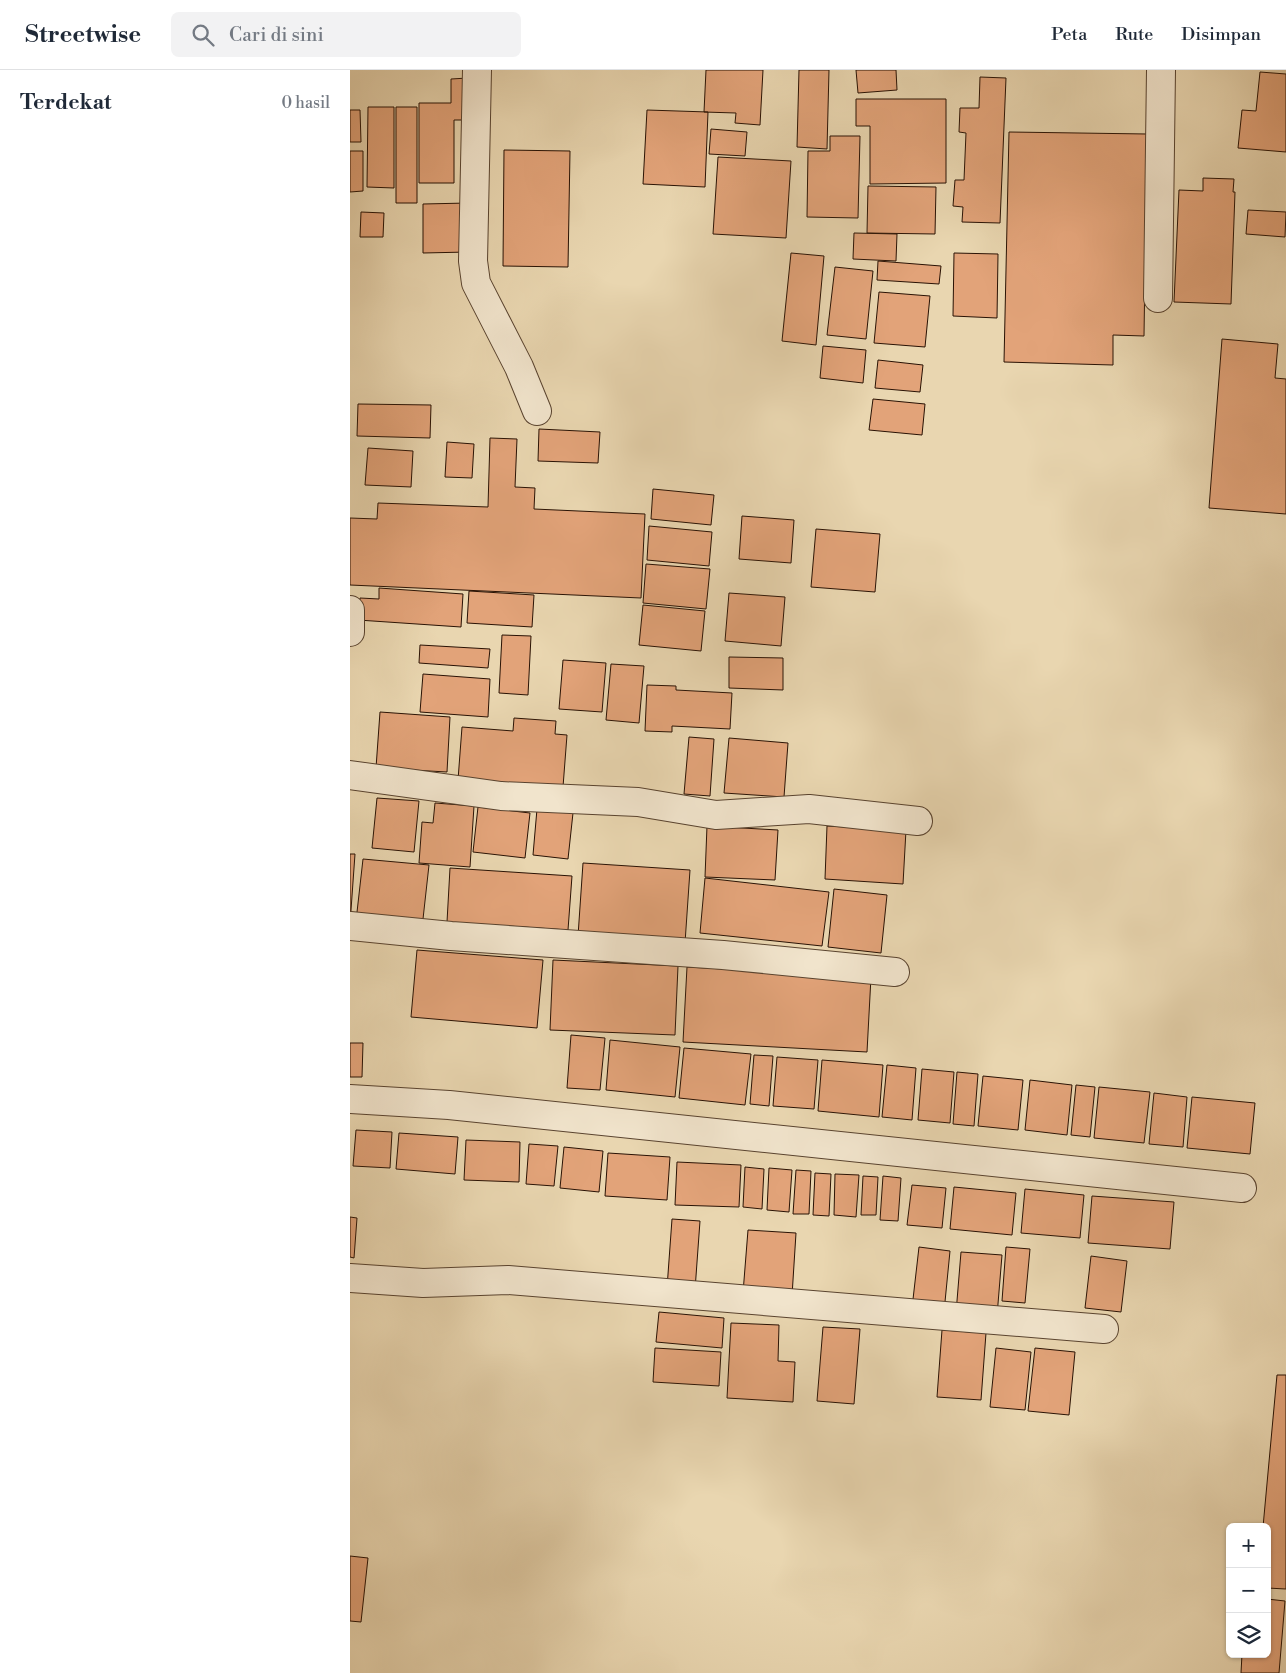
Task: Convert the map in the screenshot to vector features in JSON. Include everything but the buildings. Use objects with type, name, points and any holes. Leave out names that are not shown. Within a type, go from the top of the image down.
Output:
[{"type":"street","points":[[477,70],[473,261],[476,283],[519,367],[537,411]]},
{"type":"street","points":[[1158,298],[1161,70]]},
{"type":"street","points":[[350,610],[350,632]]},
{"type":"street","points":[[350,775],[501,796],[638,802],[716,815],[810,809],[918,821]]},
{"type":"street","points":[[350,926],[451,936],[723,955],[896,972]]},
{"type":"street","points":[[350,1099],[449,1105],[1242,1188]]},
{"type":"street","points":[[350,1278],[423,1283],[508,1280],[1104,1329]]}]
